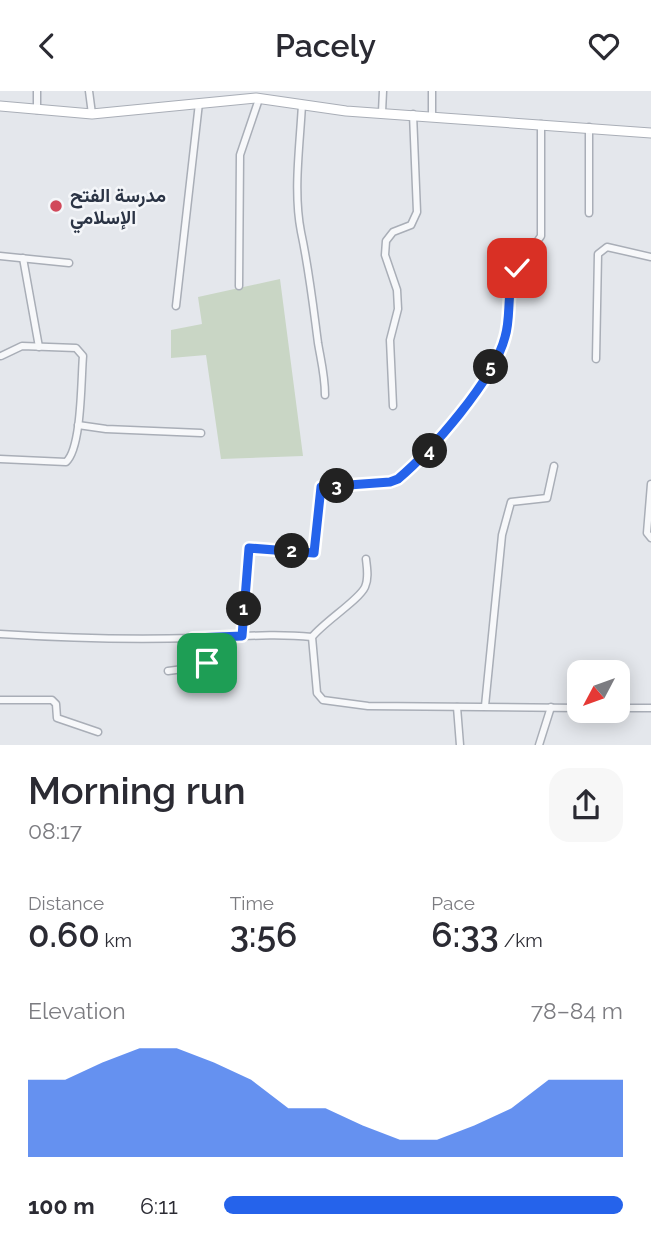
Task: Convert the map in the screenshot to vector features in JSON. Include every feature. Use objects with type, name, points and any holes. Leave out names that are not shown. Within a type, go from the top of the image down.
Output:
[{"type":"street","points":[[37,91],[37,110]]},
{"type":"street","points":[[89,91],[92,114]]},
{"type":"street","points":[[382,112],[383,91]]},
{"type":"street","points":[[432,91],[432,116]]},
{"type":"street","points":[[239,286],[240,155],[257,96]]},
{"type":"street","points":[[0,113],[0,106],[92,114],[257,96],[302,104],[382,112],[651,133]]},
{"type":"street","points":[[176,306],[199,103]]},
{"type":"street","points":[[302,104],[298,179],[301,230],[307,252],[319,346],[325,370],[325,395]]},
{"type":"street","points":[[393,406],[390,339],[395,325],[397,299],[385,255],[386,241],[393,232],[411,225],[417,212],[413,114]]},
{"type":"street","points":[[242,636],[249,548],[314,553],[321,487],[398,479],[436,445],[485,377],[505,338],[513,275],[541,236],[541,124]]},
{"type":"street","points":[[589,127],[589,213]]},
{"type":"street","points":[[596,359],[598,254],[607,247],[651,257]]},
{"type":"street","points":[[0,256],[69,263]]},
{"type":"street","points":[[23,258],[39,347]]},
{"type":"street","points":[[0,459],[66,462],[74,449],[78,425],[82,352],[76,348],[22,346],[1,356]]},
{"type":"street","points":[[78,425],[106,429],[201,433]]},
{"type":"street","points":[[485,706],[501,543],[511,502],[547,498],[554,466]]},
{"type":"street","points":[[651,484],[647,533],[651,538]]},
{"type":"street","points":[[366,559],[368,575],[363,591],[329,618],[313,637],[317,693],[323,700],[368,706],[567,708]]},
{"type":"street","points":[[0,635],[313,637]]},
{"type":"street","points":[[168,671],[205,666],[204,655],[193,638]]},
{"type":"street","points":[[0,700],[52,700],[56,703],[57,718],[99,732]]},
{"type":"street","points":[[457,706],[460,744]]},
{"type":"street","points":[[539,744],[551,707]]},
{"type":"street","points":[[630,708],[651,708]]},
{"type":"green space","points":[[280,279],[303,456],[221,459],[206,355],[171,358],[171,330],[202,324],[198,297]]},
{"type":"place","name":"مدرسة الفتح الإسلامي","points":[[56,206]]},
{"type":"route","points":[[207,663],[193,638],[242,636],[249,548],[314,553],[321,487],[390,482],[398,479],[436,445],[485,377],[505,338],[510,284],[517,268]]}]
